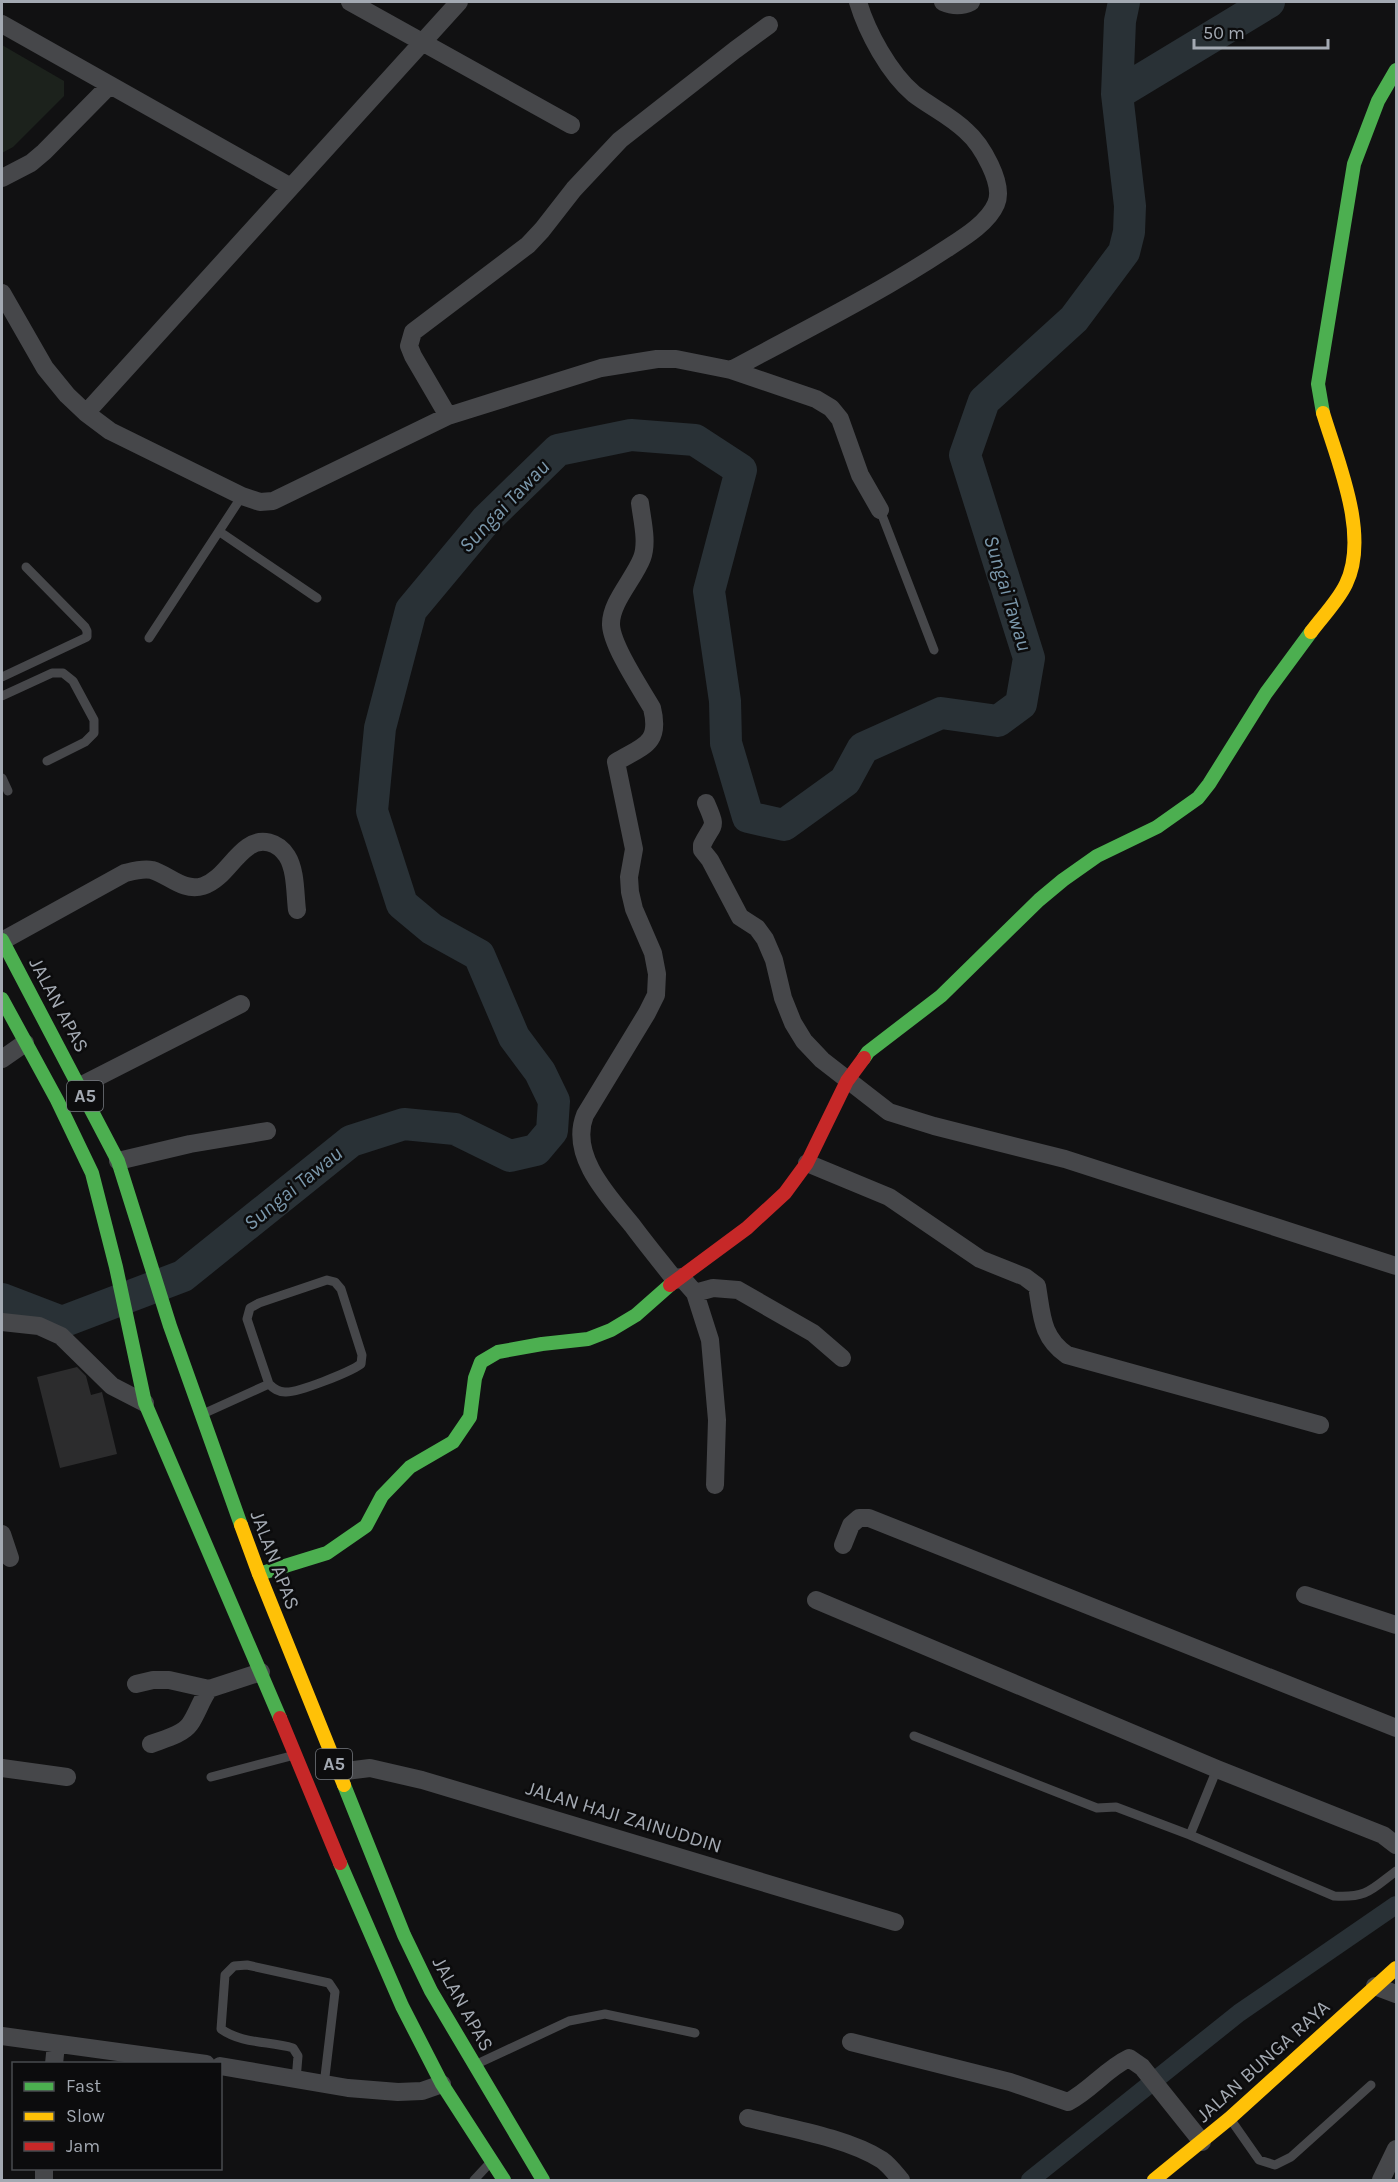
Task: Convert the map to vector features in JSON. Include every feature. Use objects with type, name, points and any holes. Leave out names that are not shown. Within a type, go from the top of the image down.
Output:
[{"type":"main road","points":[[259,1574],[327,1553],[366,1526],[382,1496],[410,1467],[453,1442],[470,1417],[475,1378],[481,1362],[498,1352],[588,1339],[611,1330],[636,1315],[678,1279],[747,1228],[785,1193],[807,1163],[847,1081],[868,1052],[941,996],[1039,900],[1063,880],[1097,856],[1157,827],[1198,798],[1209,784],[1266,693],[1346,584],[1353,563],[1351,520],[1339,457],[1321,411],[1318,384],[1354,164],[1378,101],[1396,70]]},
{"type":"main road","name":"JALAN APAS","points":[[2,940],[118,1161],[170,1326],[259,1574],[404,1935],[431,1991],[543,2181]]},
{"type":"main road","points":[[17,968],[19,984],[31,1021],[30,1036],[25,1043]]},
{"type":"main road","name":"A5","points":[[2,999],[57,1100],[92,1173],[116,1267],[145,1403],[261,1672],[373,1942],[402,2006],[442,2084],[504,2181]]},
{"type":"main road","points":[[189,1427],[202,1414]]},
{"type":"main road","points":[[194,1482],[200,1511],[196,1520]]},
{"type":"main road","name":"JALAN BUNGA RAYA","points":[[1155,2181],[1230,2118],[1396,1968]]},
{"type":"main road","points":[[492,2095],[488,2105],[493,2120],[530,2181]]},
{"type":"street","points":[[350,2],[571,125]]},
{"type":"street","points":[[86,413],[459,2]]},
{"type":"street","points":[[731,370],[904,276],[966,235],[991,213],[997,202],[997,187],[990,164],[979,146],[957,122],[913,93],[894,74],[862,17],[858,2]]},
{"type":"street","points":[[943,2],[954,6],[971,2]]},
{"type":"street","points":[[2,24],[291,187]]},
{"type":"street","points":[[448,416],[413,356],[409,346],[414,332],[528,244],[574,189],[620,140],[769,26]]},
{"type":"street","points":[[2,178],[31,163],[44,152],[110,85]]},
{"type":"street","points":[[2,293],[45,368],[67,395],[86,413],[110,431],[242,496],[260,502],[273,501],[448,416],[601,368],[638,361],[676,359],[731,370],[816,399],[831,408],[840,419],[860,475],[880,510]]},
{"type":"street","points":[[640,503],[645,547],[614,609],[611,627],[616,644],[652,708],[655,720],[655,731],[651,739],[616,762],[634,849],[629,877],[630,892],[634,909],[653,953],[657,974],[656,994],[581,1125],[584,1153],[601,1187],[678,1279],[695,1293],[710,1340],[717,1420],[716,1485]]},
{"type":"street","points":[[706,803],[714,822],[713,828],[702,845],[702,850],[740,918],[757,928],[765,939],[774,960],[783,998],[793,1023],[812,1051],[889,1112],[934,1126],[1065,1159],[1396,1266]]},
{"type":"street","points":[[2,940],[124,873],[151,870],[189,888],[204,886],[225,870],[248,847],[262,841],[273,843],[287,856],[292,870],[297,910]]},
{"type":"street","points":[[80,1086],[241,1004]]},
{"type":"street","points":[[2,1059],[25,1043]]},
{"type":"street","points":[[118,1161],[190,1144],[267,1131]]},
{"type":"street","points":[[807,1163],[889,1197],[980,1259],[1025,1277],[1037,1286],[1046,1334],[1055,1347],[1067,1354],[1320,1425]]},
{"type":"street","points":[[695,1293],[712,1288],[738,1290],[813,1333],[842,1359]]},
{"type":"street","points":[[2,1322],[39,1326],[61,1336],[112,1386],[145,1403]]},
{"type":"street","points":[[843,1545],[852,1525],[859,1518],[869,1518],[1396,1728]]},
{"type":"street","points":[[2,1534],[10,1558]]},
{"type":"street","points":[[1305,1595],[1396,1625]]},
{"type":"street","points":[[816,1600],[1217,1769],[1383,1835],[1396,1845]]},
{"type":"street","points":[[136,1684],[153,1680],[169,1680],[209,1689],[261,1672]]},
{"type":"street","points":[[151,1744],[179,1733],[189,1726],[199,1703],[209,1689]]},
{"type":"street","points":[[2,1767],[67,1777]]},
{"type":"street","name":"JALAN HAJI ZAINUDDIN","points":[[338,1772],[370,1768],[422,1780],[895,1922]]},
{"type":"street","points":[[1375,1986],[1396,1994]]},
{"type":"street","points":[[2,2036],[191,2062]]},
{"type":"street","points":[[851,2042],[1010,2082],[1068,2102],[1084,2094],[1119,2063],[1129,2058],[1142,2067],[1164,2092],[1202,2142]]},
{"type":"street","points":[[54,2062],[56,2044]]},
{"type":"street","points":[[222,2066],[324,2085],[398,2092],[422,2091],[442,2084]]},
{"type":"street","points":[[748,2118],[824,2136],[866,2152],[883,2161],[901,2181]]},
{"type":"street","points":[[1381,2181],[1396,2149]]},
{"type":"lane","points":[[149,638],[242,496]]},
{"type":"lane","points":[[880,510],[934,650]]},
{"type":"lane","points":[[220,532],[317,598]]},
{"type":"lane","points":[[2,677],[87,638],[85,627],[26,567]]},
{"type":"lane","points":[[2,696],[52,673],[63,673],[74,681],[94,720],[94,733],[85,742],[47,760]]},
{"type":"lane","points":[[2,778],[8,791]]},
{"type":"lane","points":[[327,1280],[335,1282],[341,1289],[362,1355],[361,1364],[351,1371],[288,1393],[276,1391],[269,1384],[247,1319],[250,1308],[327,1280]]},
{"type":"lane","points":[[202,1414],[269,1384]]},
{"type":"lane","points":[[914,1736],[1097,1808],[1116,1807],[1190,1835],[1334,1896],[1353,1897],[1367,1893],[1396,1871]]},
{"type":"lane","points":[[211,1777],[296,1755]]},
{"type":"lane","points":[[1190,1835],[1217,1769]]},
{"type":"lane","points":[[296,2080],[298,2056],[293,2048],[241,2039],[229,2036],[221,2030],[225,1976],[234,1966],[247,1965],[329,1983],[335,1992],[324,2085]]},
{"type":"lane","points":[[474,2065],[569,2021],[605,2014],[694,2033]]},
{"type":"lane","points":[[1230,2118],[1259,2160],[1275,2164],[1291,2157],[1371,2085]]},
{"type":"lane","points":[[474,2181],[492,2162]]},
{"type":"shaded area","points":[[2,45],[64,81],[64,96],[13,147],[2,153]]},
{"type":"building","points":[[77,1367],[86,1376],[91,1395],[102,1392],[117,1454],[60,1468],[37,1377]]},
{"type":"waterway","name":"Sungai Tawau","points":[[2,1299],[62,1322],[183,1276],[351,1141],[404,1124],[455,1129],[510,1156],[536,1150],[552,1131],[554,1101],[540,1072],[514,1037],[479,955],[432,929],[402,904],[372,811],[380,728],[411,610],[486,520],[558,450],[631,435],[695,440],[741,470],[709,591],[725,701],[726,743],[748,817],[784,825],[845,781],[863,748],[941,713],[998,721],[1021,704],[1029,658],[965,455],[984,401],[1074,319],[1124,252],[1129,232],[1130,206],[1117,94],[1120,21],[1124,2]]},
{"type":"waterway","points":[[1117,94],[1269,2]]},
{"type":"waterway","points":[[1030,2180],[1239,2013],[1396,1905]]},
{"type":"traffic: fast","points":[[1323,413],[1318,384],[1354,164],[1378,101],[1396,70]]},
{"type":"traffic: fast","points":[[864,1058],[868,1052],[941,996],[1039,900],[1063,880],[1097,856],[1157,827],[1198,798],[1266,693],[1311,632]]},
{"type":"traffic: fast","points":[[2,940],[118,1161],[170,1326],[241,1525]]},
{"type":"traffic: fast","points":[[2,999],[57,1100],[92,1173],[116,1267],[145,1403],[280,1718]]},
{"type":"traffic: fast","points":[[259,1574],[327,1553],[366,1526],[382,1496],[410,1467],[453,1442],[470,1417],[475,1378],[481,1362],[498,1352],[588,1339],[611,1330],[636,1315],[670,1285]]},
{"type":"traffic: fast","points":[[344,1785],[404,1935],[431,1991],[543,2180]]},
{"type":"traffic: fast","points":[[340,1863],[402,2006],[442,2084],[504,2180]]},
{"type":"traffic: slow","points":[[1311,632],[1346,584],[1352,565],[1354,543],[1349,498],[1323,413]]},
{"type":"traffic: slow","points":[[241,1525],[344,1785]]},
{"type":"traffic: slow","points":[[1154,2180],[1230,2118],[1396,1968]]},
{"type":"traffic: jam","points":[[670,1285],[747,1228],[785,1193],[807,1163],[847,1081],[864,1058]]},
{"type":"traffic: jam","points":[[280,1718],[340,1863]]}]
